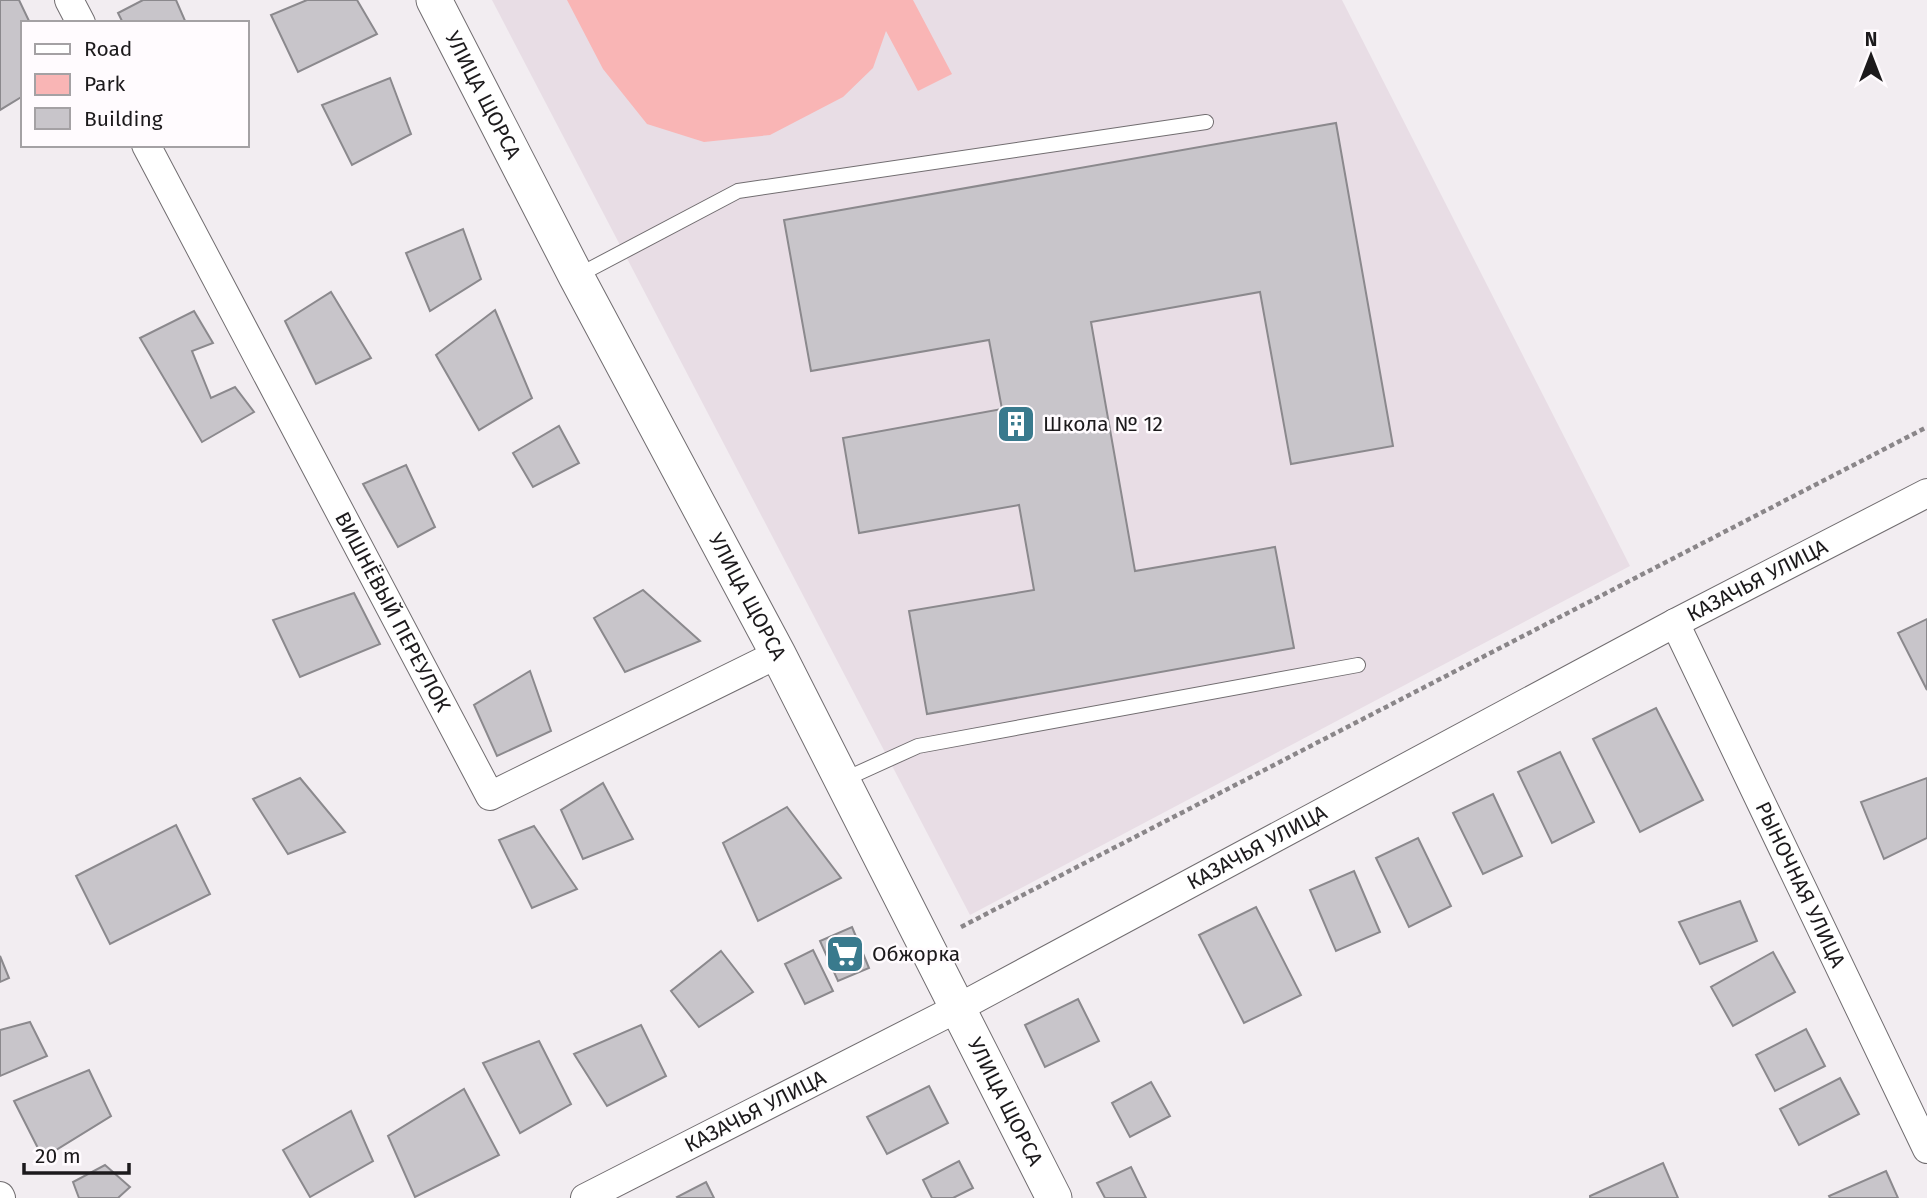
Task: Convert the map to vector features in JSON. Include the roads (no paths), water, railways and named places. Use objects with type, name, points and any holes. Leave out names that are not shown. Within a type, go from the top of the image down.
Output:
[{"type":"street","points":[[69,0],[80,21]]},
{"type":"street","name":"УЛИЦА ЩОРСА","points":[[434,0],[576,276],[778,654],[1054,1198]]},
{"type":"street","name":"ВИШНЁВЫЙ ПЕРЕУЛОК","points":[[147,147],[490,796],[778,654]]},
{"type":"street","name":"КАЗАЧЬЯ УЛИЦА","points":[[585,1198],[958,1008],[1675,622],[1927,493]]},
{"type":"street","name":"РЫНОЧНАЯ УЛИЦА","points":[[1675,622],[1927,1149]]},
{"type":"lane","points":[[576,276],[738,191],[1206,122]]},
{"type":"lane","points":[[842,780],[918,746],[1358,665]]},
{"type":"place","name":"Школа № 12","points":[[1016,424]]},
{"type":"place","name":"Обжорка","points":[[845,954]]}]
